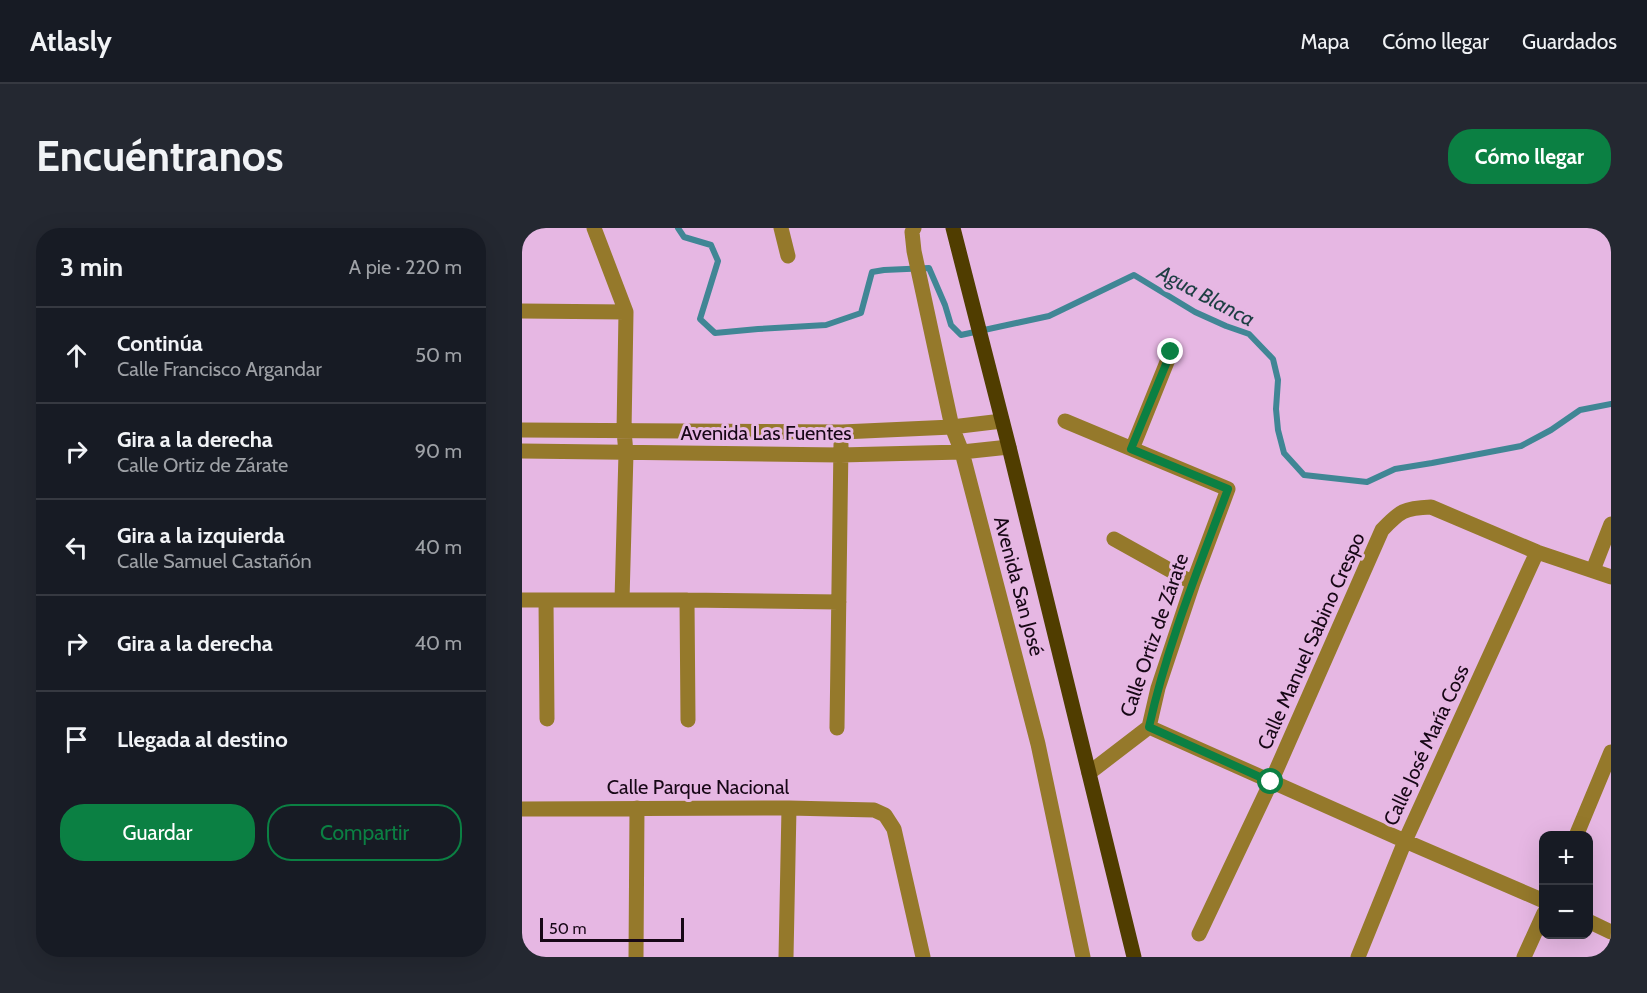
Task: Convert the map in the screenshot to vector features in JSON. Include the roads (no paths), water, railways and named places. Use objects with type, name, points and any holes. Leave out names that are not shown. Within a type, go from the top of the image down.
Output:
[{"type":"main road","points":[[953,228],[1134,957]]},
{"type":"street","points":[[594,228],[626,312],[624,431],[626,453],[622,600]]},
{"type":"street","points":[[781,228],[788,256]]},
{"type":"street","name":"Avenida San José","points":[[914,228],[912,232],[914,251],[952,427],[963,452],[1038,744],[1083,957]]},
{"type":"street","points":[[522,312],[626,312]]},
{"type":"street","points":[[1065,421],[1131,449],[1171,352]]},
{"type":"street","name":"Avenida Las Fuentes","points":[[522,430],[842,432],[952,427],[1002,421]]},
{"type":"street","points":[[837,728],[842,432]]},
{"type":"street","name":"Avenida Las Fuentes","points":[[522,451],[840,454],[963,452],[1009,447]]},
{"type":"street","name":"Calle Ortiz de Zárate","points":[[1089,773],[1149,727],[1158,688],[1193,583],[1228,489],[1131,449]]},
{"type":"street","name":"Calle Manuel Sabino Crespo","points":[[1200,933],[1271,782],[1382,530],[1397,514],[1413,507],[1431,507],[1537,552]]},
{"type":"street","points":[[1593,570],[1611,524]]},
{"type":"street","points":[[1114,539],[1193,583]]},
{"type":"street","points":[[1537,552],[1611,577]]},
{"type":"street","name":"Calle José María Coss","points":[[1358,957],[1405,841],[1537,552]]},
{"type":"street","points":[[522,600],[839,602]]},
{"type":"street","points":[[546,600],[547,719]]},
{"type":"street","points":[[687,600],[688,720]]},
{"type":"street","points":[[1149,727],[1539,899]]},
{"type":"street","points":[[1578,831],[1611,752]]},
{"type":"street","points":[[636,957],[637,808]]},
{"type":"street","points":[[786,957],[789,808]]},
{"type":"street","name":"Calle Parque Nacional","points":[[522,809],[874,810],[885,815],[894,829],[923,957]]},
{"type":"street","points":[[1593,923],[1611,932]]},
{"type":"street","points":[[1524,957],[1539,924]]},
{"type":"waterway","name":"Agua Blanca","points":[[678,228],[684,237],[711,245],[718,261],[700,319],[715,333],[826,325],[861,313],[872,272],[884,270],[929,268],[951,325],[961,335],[1049,316],[1134,275],[1195,312],[1249,334],[1273,359],[1278,380],[1276,409],[1278,430],[1284,453],[1304,475],[1367,482],[1395,469],[1521,446],[1551,430],[1580,410],[1611,404]]}]
